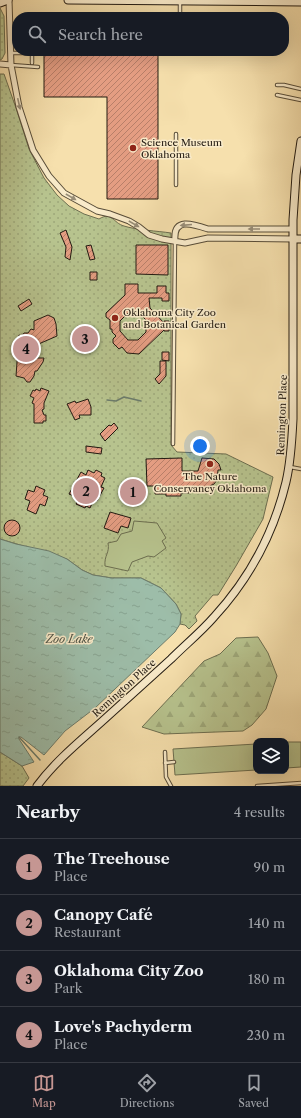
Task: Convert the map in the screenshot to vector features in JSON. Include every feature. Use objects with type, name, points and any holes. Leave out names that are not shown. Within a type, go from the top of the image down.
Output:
[{"type":"main road","points":[[0,3],[9,0]]},
{"type":"main road","points":[[68,0],[301,2]]},
{"type":"main road","name":"Remington Place","points":[[37,786],[58,762],[191,640],[223,607],[247,574],[268,537],[282,497],[289,467],[293,419],[293,229],[296,175],[301,141]]},
{"type":"main road","points":[[293,229],[301,228]]},
{"type":"main road","points":[[293,239],[301,239]]},
{"type":"street","points":[[9,0],[11,65],[20,107],[33,150],[49,176],[64,193],[98,211],[129,221],[149,235],[162,239],[175,240],[185,243],[208,238],[293,239]]},
{"type":"street","points":[[0,64],[11,65]]},
{"type":"street","points":[[175,240],[175,231],[181,225],[197,226],[208,229],[293,229]]},
{"type":"lane","points":[[180,1],[180,12]]},
{"type":"lane","points":[[32,56],[32,62]]},
{"type":"lane","points":[[11,65],[38,67]]},
{"type":"lane","points":[[277,85],[301,89]]},
{"type":"lane","points":[[277,95],[301,100]]},
{"type":"lane","points":[[176,134],[176,185]]},
{"type":"lane","points":[[173,444],[175,240]]},
{"type":"lane","points":[[289,467],[301,469]]},
{"type":"lane","points":[[165,752],[166,777],[171,786]]},
{"type":"lane","points":[[165,763],[174,762]]},
{"type":"lane","points":[[257,786],[301,783]]},
{"type":"green space","points":[[0,8],[4,16],[5,53],[0,60]]},
{"type":"green space","points":[[0,74],[4,74],[29,149],[44,178],[57,195],[69,206],[84,214],[99,219],[107,216],[112,218],[120,225],[171,233],[171,445],[177,452],[226,454],[273,477],[263,519],[218,595],[213,595],[195,616],[197,621],[189,629],[185,625],[180,624],[181,614],[176,604],[161,588],[141,578],[112,578],[93,575],[82,570],[67,559],[0,539]]},
{"type":"green space","points":[[134,521],[157,523],[166,538],[162,541],[166,548],[154,557],[148,556],[132,562],[128,571],[105,566],[108,543],[117,541],[121,534],[132,531]]},
{"type":"green space","points":[[258,637],[268,653],[277,676],[266,709],[252,725],[243,731],[164,734],[142,727],[204,661],[220,654],[236,638]]},
{"type":"green space","points":[[289,742],[301,742],[301,767],[289,768]]},
{"type":"green space","points":[[253,744],[253,770],[175,775],[173,749]]},
{"type":"green space","points":[[0,752],[22,766],[29,778],[23,786],[0,786]]},
{"type":"water","name":"Zoo Lake","points":[[0,539],[49,551],[67,559],[82,570],[93,575],[112,578],[141,578],[161,588],[176,604],[181,614],[180,624],[175,632],[95,708],[65,731],[44,755],[19,737],[34,762],[22,766],[0,752]]},
{"type":"building","name":"Science Museum Oklahoma","points":[[44,56],[158,56],[158,199],[107,199],[107,97],[44,97]]},
{"type":"building","points":[[66,230],[72,247],[70,260],[65,257],[66,247],[60,233]]},
{"type":"building","points":[[91,245],[95,259],[90,260],[86,246]]},
{"type":"building","points":[[136,245],[168,245],[168,275],[136,274]]},
{"type":"building","points":[[90,272],[97,272],[97,280],[90,280]]},
{"type":"building","points":[[125,284],[138,284],[138,293],[157,293],[157,286],[166,286],[166,293],[169,293],[169,301],[162,301],[162,298],[149,298],[150,308],[164,323],[164,321],[169,321],[169,331],[164,330],[139,354],[127,353],[122,347],[119,349],[113,343],[113,339],[116,336],[112,332],[112,329],[110,329],[110,320],[106,317],[106,313],[125,295]],"holes":[[[128,313],[139,313],[146,320],[146,332],[138,340],[128,340],[120,331],[120,321]]]},
{"type":"building","points":[[29,299],[32,304],[21,311],[18,306]]},
{"type":"building","points":[[48,315],[54,318],[57,336],[34,346],[35,354],[31,358],[44,358],[37,371],[35,371],[30,382],[27,382],[24,378],[16,376],[19,335],[22,336],[24,333],[28,333],[31,329],[34,330],[34,321]]},
{"type":"building","points":[[162,352],[169,352],[169,361],[162,360]]},
{"type":"building","points":[[160,361],[166,361],[166,376],[159,384],[155,379],[160,374]]},
{"type":"building","points":[[41,388],[49,391],[44,403],[44,409],[42,410],[44,415],[46,415],[46,421],[43,421],[43,423],[34,423],[34,404],[32,403],[34,398],[30,396],[33,390],[35,391],[36,389],[40,391]]},
{"type":"building","points":[[88,399],[91,407],[91,415],[79,415],[80,418],[75,420],[67,404]]},
{"type":"building","points":[[114,423],[118,428],[105,441],[100,434],[109,425],[111,426]]},
{"type":"building","points":[[86,446],[102,448],[101,454],[86,452]]},
{"type":"building","points":[[182,458],[182,471],[198,471],[202,458],[214,459],[219,464],[221,470],[218,470],[217,480],[214,484],[206,488],[189,488],[189,493],[181,493],[181,496],[155,494],[155,486],[147,486],[146,459]]},
{"type":"building","points":[[88,470],[94,473],[96,470],[102,473],[101,476],[105,478],[101,487],[104,488],[97,501],[94,499],[90,508],[86,506],[85,508],[76,504],[78,501],[75,499],[76,497],[69,494],[81,472],[86,475]]},
{"type":"building","points":[[136,485],[138,498],[130,500],[128,486]]},
{"type":"building","points":[[36,486],[45,490],[43,495],[48,497],[45,506],[40,504],[36,514],[27,510],[30,501],[25,499],[28,490],[34,492]]},
{"type":"building","points":[[110,512],[131,518],[128,528],[121,526],[118,533],[104,528]]},
{"type":"building","points":[[12,520],[18,522],[20,528],[18,534],[12,536],[6,534],[4,528],[6,522]]},
{"type":"waterway","points":[[107,400],[116,401],[124,397],[141,401]]},
{"type":"waterway","points":[[19,737],[40,760]]},
{"type":"place","name":"Science Museum Oklahoma","points":[[133,148]]},
{"type":"place","name":"Oklahoma City Zoo and Botanical Garden","points":[[115,318]]},
{"type":"place","name":"Oklahoma City Zoo","points":[[85,339]]},
{"type":"place","name":"Love's Pachyderm","points":[[26,349]]},
{"type":"place","name":"The Nature Conservancy Oklahoma","points":[[210,464]]},
{"type":"place","name":"Canopy Café","points":[[86,491]]},
{"type":"place","name":"The Treehouse","points":[[133,492]]}]
